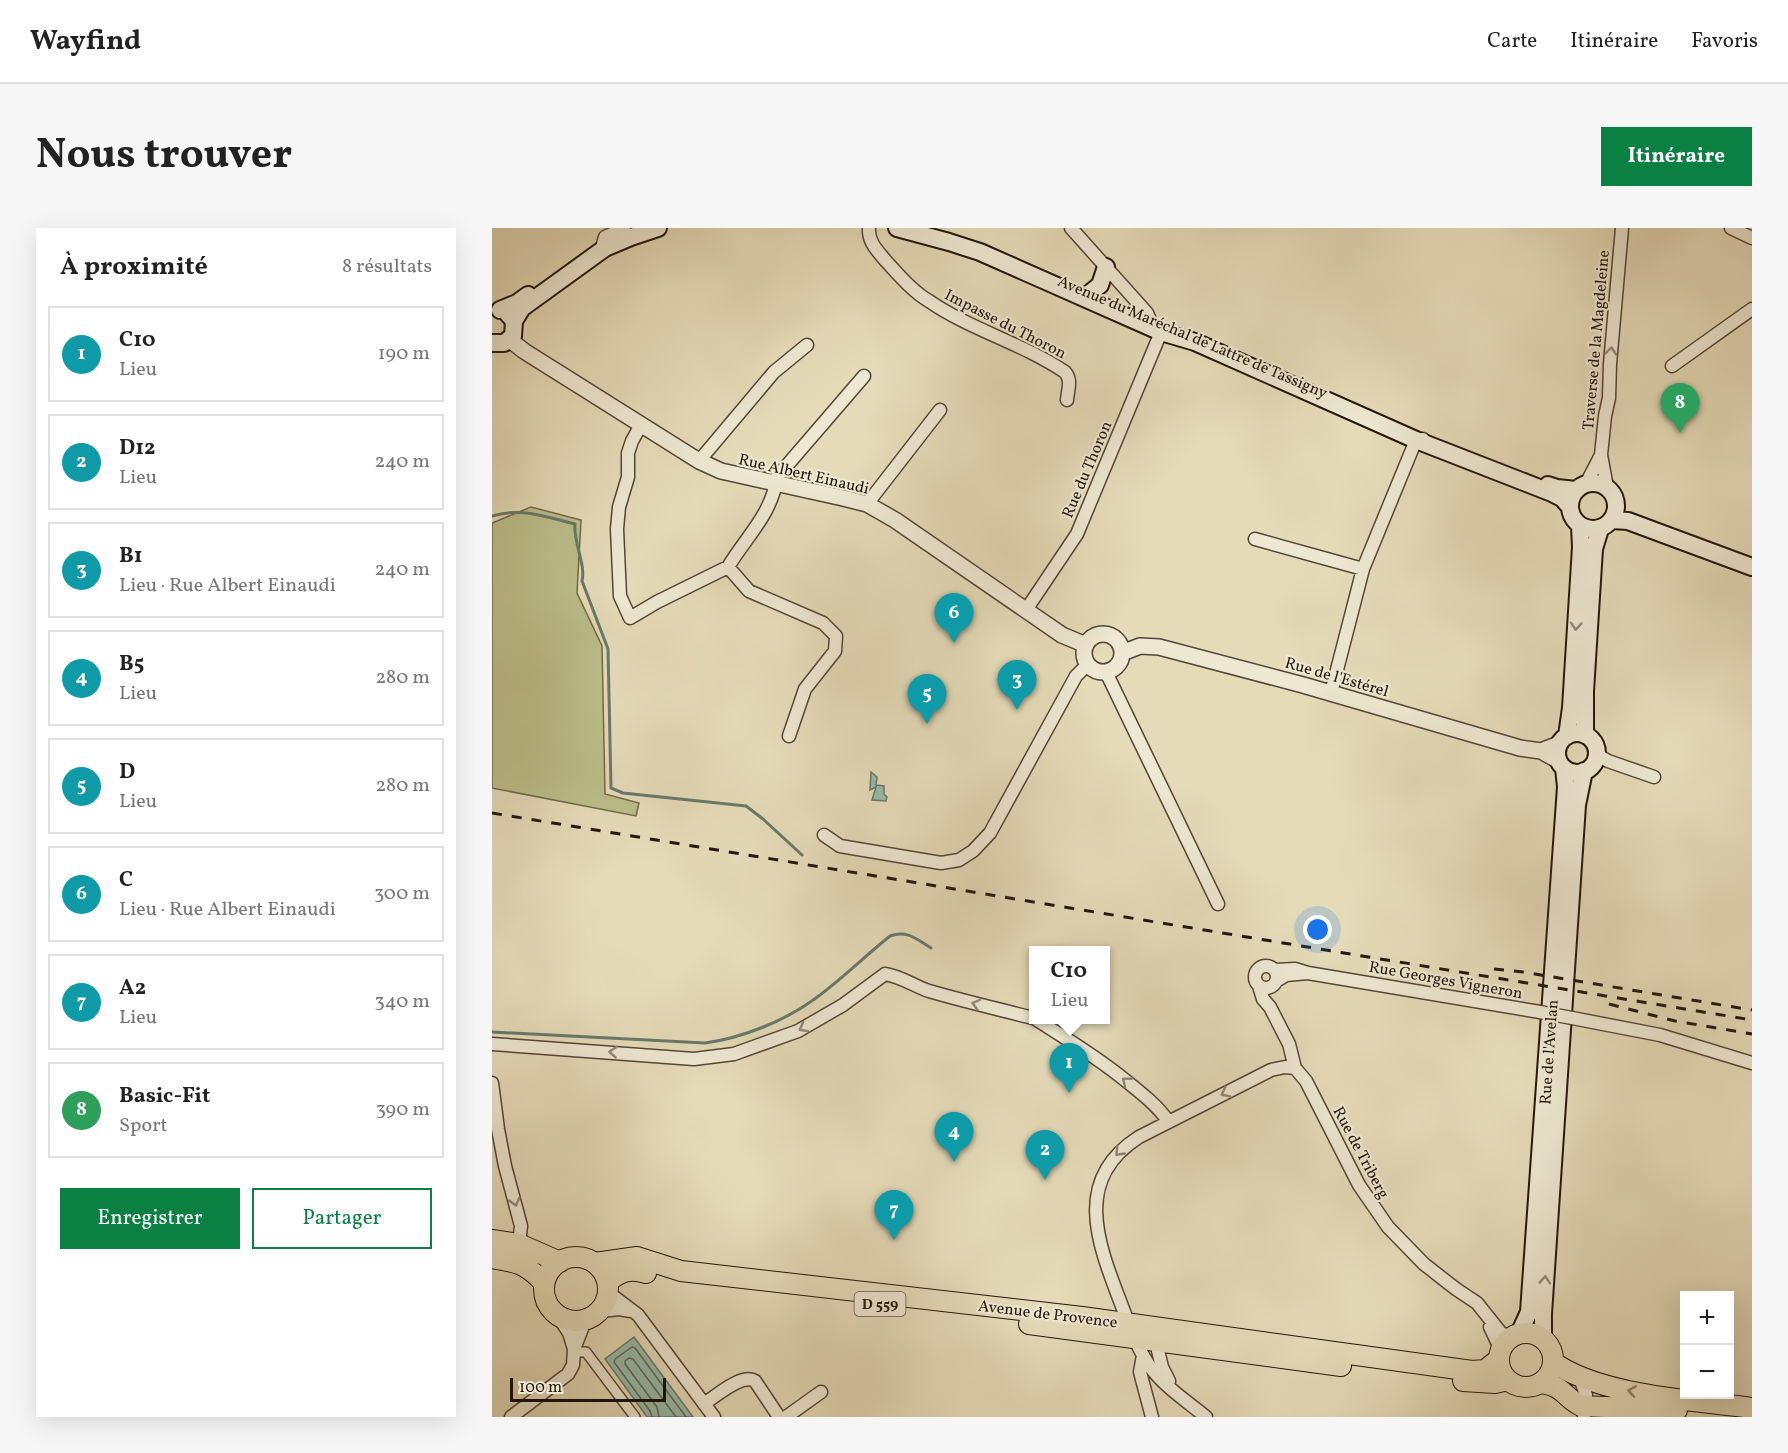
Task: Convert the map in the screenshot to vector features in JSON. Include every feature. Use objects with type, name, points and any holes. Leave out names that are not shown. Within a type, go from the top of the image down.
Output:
[{"type":"main road","points":[[496,311],[517,303],[573,262],[603,244],[639,228]]},
{"type":"main road","points":[[492,343],[504,343],[510,340],[514,331],[514,321],[522,308],[605,248],[658,228]]},
{"type":"main road","name":"Avenue du Maréchal de Lattre de Tassigny","points":[[897,228],[980,252],[1195,342],[1416,440],[1552,493],[1562,498],[1570,507],[1572,517],[1580,526]]},
{"type":"main road","name":"Avenue du Maréchal de Lattre de Tassigny","points":[[925,228],[969,243],[1090,293],[1156,326],[1197,337],[1557,488],[1581,487],[1598,483],[1607,487]]},
{"type":"main road","points":[[1090,293],[1100,285],[1106,267]]},
{"type":"main road","points":[[496,311],[510,316],[514,321]]},
{"type":"main road","points":[[1570,507],[1572,495],[1581,487]]},
{"type":"main road","points":[[1585,735],[1585,691],[1594,549],[1610,519],[1615,499],[1607,487]]},
{"type":"main road","points":[[1610,519],[1628,521],[1752,567]]},
{"type":"main road","points":[[1563,740],[1579,733],[1594,742],[1596,754],[1593,764],[1584,771],[1574,772],[1562,765],[1557,756],[1571,708],[1581,547],[1580,526],[1590,530],[1610,519],[1642,520],[1752,561]]},
{"type":"main road","name":"Rue de l'Avelan","points":[[1507,1345],[1529,1312],[1563,844],[1566,787],[1562,765]]},
{"type":"main road","name":"Rue de l'Avelan","points":[[1543,1339],[1577,805],[1584,771]]},
{"type":"main road","points":[[492,1240],[519,1244],[560,1262]]},
{"type":"main road","points":[[581,1257],[595,1263],[605,1274],[601,1302],[572,1321],[558,1316],[546,1302],[544,1283],[550,1271],[567,1259],[581,1257]]},
{"type":"main road","name":"Avenue de Provence","points":[[595,1263],[637,1257],[681,1271],[1143,1337],[1475,1383],[1495,1383],[1508,1380]]},
{"type":"main road","points":[[492,1258],[524,1265],[544,1283]]},
{"type":"main road","name":"Avenue de Provence","points":[[601,1302],[617,1274],[637,1270],[681,1283],[828,1298],[1143,1337],[1472,1371],[1485,1370],[1507,1345]]},
{"type":"main road","points":[[1540,1383],[1549,1374],[1553,1362],[1551,1349],[1543,1339],[1532,1333],[1507,1345],[1500,1367],[1508,1380],[1524,1387],[1540,1383],[1560,1388],[1585,1412],[1663,1408],[1728,1417]]},
{"type":"main road","points":[[1553,1362],[1580,1378],[1627,1391],[1752,1407]]},
{"type":"street","points":[[603,244],[605,237],[624,228]]},
{"type":"street","name":"Impasse du Thoron","points":[[869,228],[869,238],[876,248],[896,272],[926,300],[1065,372],[1069,376],[1070,384],[1067,400]]},
{"type":"street","points":[[1071,228],[1156,326]]},
{"type":"street","name":"Traverse de la Magdeleine","points":[[1607,487],[1601,455],[1622,228]]},
{"type":"street","points":[[1731,228],[1752,238]]},
{"type":"street","points":[[1672,366],[1752,309]]},
{"type":"street","name":"Rue du Thoron","points":[[1026,610],[1077,534],[1156,326]]},
{"type":"street","name":"Rue Albert Einaudi","points":[[510,340],[699,461],[721,471],[867,504],[895,520],[1062,635],[1086,645]]},
{"type":"street","points":[[699,461],[774,372],[807,345]]},
{"type":"street","points":[[641,425],[628,453],[628,477],[619,507],[617,529],[621,596],[630,618],[728,567],[765,515],[777,477],[864,376]]},
{"type":"street","points":[[867,504],[940,410]]},
{"type":"street","name":"Avenue du Maréchal de Lattre de Tassigny","points":[[1416,440],[1424,439],[1452,449],[1460,447]]},
{"type":"street","points":[[1331,693],[1363,570],[1416,440]]},
{"type":"street","name":"Traverse de la Magdeleine","points":[[1581,487],[1601,455]]},
{"type":"street","points":[[1256,539],[1363,570]]},
{"type":"street","points":[[728,567],[749,591],[823,623],[836,636],[835,651],[805,688],[789,736]]},
{"type":"street","points":[[1109,635],[1119,642],[1122,653],[1118,666],[1106,672],[1097,671],[1088,664],[1085,658],[1086,645],[1096,636],[1109,635]]},
{"type":"street","name":"Rue de l'Estérel","points":[[1122,653],[1140,646],[1159,647],[1331,693],[1520,748],[1540,751],[1562,765]]},
{"type":"street","points":[[824,835],[840,846],[941,863],[959,860],[973,851],[990,833],[1076,676],[1088,664]]},
{"type":"street","points":[[1106,672],[1218,904]]},
{"type":"street","points":[[1540,751],[1563,740]]},
{"type":"street","points":[[1596,754],[1608,761],[1654,777]]},
{"type":"street","points":[[1270,1007],[1274,979],[1269,966],[1259,968],[1254,977],[1259,986],[1265,988],[1274,979]]},
{"type":"street","name":"Rue Georges Vigneron","points":[[1274,979],[1286,975],[1308,973],[1540,1012],[1660,1035],[1752,1063]]},
{"type":"street","points":[[492,1044],[694,1059],[734,1054],[798,1031],[843,1005],[885,974],[894,975],[905,982],[927,990],[1029,1017]]},
{"type":"street","name":"Rue de Triberg","points":[[1259,986],[1263,999],[1270,1007],[1287,1041],[1295,1068],[1306,1080],[1359,1185],[1388,1227],[1424,1264],[1456,1290],[1477,1303],[1501,1333],[1507,1345]]},
{"type":"street","points":[[1043,1024],[1091,1053],[1143,1095],[1162,1112],[1168,1121]]},
{"type":"street","points":[[1278,1068],[1287,1041]]},
{"type":"street","points":[[1173,1390],[1107,1268],[1095,1215],[1096,1195],[1108,1166],[1120,1150],[1139,1137],[1278,1068],[1295,1068]]},
{"type":"street","points":[[492,1083],[505,1166],[521,1226],[519,1244]]},
{"type":"street","points":[[601,1302],[635,1312]]},
{"type":"street","points":[[601,1302],[635,1312],[714,1417]]},
{"type":"street","points":[[574,1350],[601,1302]]},
{"type":"street","points":[[511,1417],[568,1374],[573,1365],[574,1350],[569,1333],[558,1316]]},
{"type":"street","points":[[1143,1337],[1152,1369],[1206,1417]]},
{"type":"street","points":[[1143,1337],[1140,1372],[1152,1417]]},
{"type":"street","points":[[574,1350],[586,1352],[635,1417]]},
{"type":"street","points":[[704,1404],[742,1379],[751,1378],[779,1417]]},
{"type":"street","points":[[1580,1378],[1587,1395],[1585,1412]]},
{"type":"street","points":[[786,1417],[821,1392]]},
{"type":"shaded area","points":[[531,507],[581,520],[577,593],[602,646],[605,794],[639,803],[636,816],[492,788],[492,523]]},
{"type":"water","points":[[871,772],[877,777],[876,785],[884,786],[886,801],[872,800],[876,787],[870,790]]},
{"type":"water","points":[[634,1337],[693,1417],[647,1417],[605,1359]]},
{"type":"waterway","points":[[492,516],[513,512],[544,516],[575,524],[583,574],[582,581],[608,649],[611,788],[623,793],[746,806],[802,855]]},
{"type":"waterway","points":[[492,1032],[705,1043],[719,1041],[763,1027],[791,1014],[816,998],[890,936],[907,935],[931,948]]},
{"type":"railway","points":[[492,813],[1752,1020]]},
{"type":"railway","points":[[1494,969],[1752,1010]]},
{"type":"railway","points":[[1609,1004],[1675,1021],[1752,1034]]},
{"type":"place","name":"Basic-Fit","points":[[1680,433]]},
{"type":"place","name":"C","points":[[954,643]]},
{"type":"place","name":"B1","points":[[1017,710]]},
{"type":"place","name":"D","points":[[927,724]]},
{"type":"place","name":"C10","points":[[1069,1093]]},
{"type":"place","name":"B5","points":[[954,1162]]},
{"type":"place","name":"D12","points":[[1045,1180]]},
{"type":"place","name":"A2","points":[[894,1240]]}]
